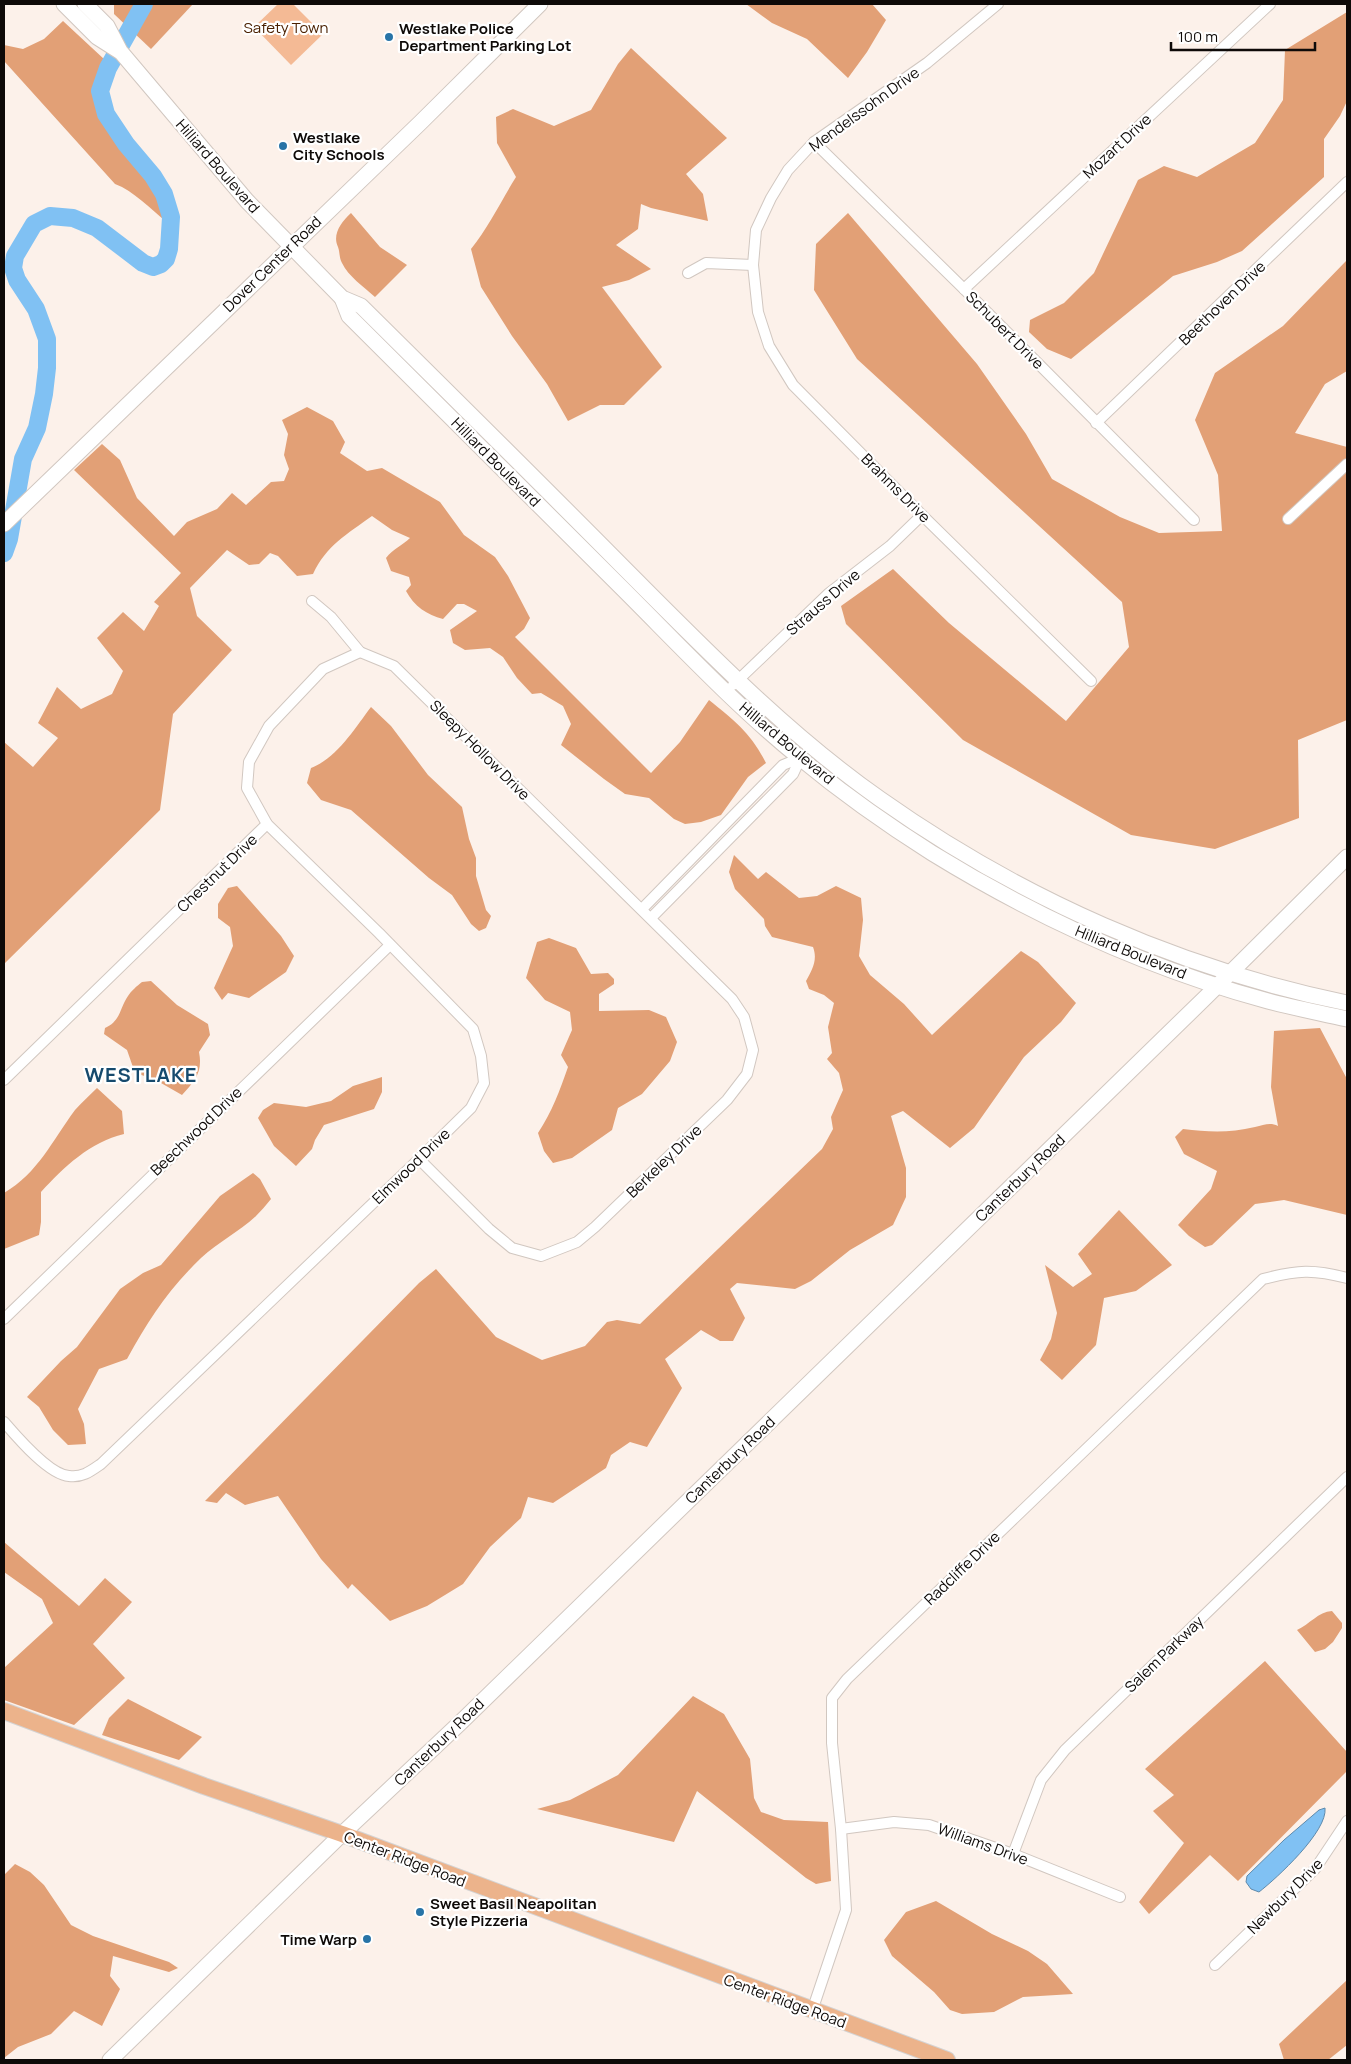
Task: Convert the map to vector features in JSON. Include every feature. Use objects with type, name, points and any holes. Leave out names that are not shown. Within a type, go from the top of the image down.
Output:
[{"type":"main road","name":"Hilliard Boulevard","points":[[64,4],[104,33]]},
{"type":"main road","name":"Hilliard Boulevard","points":[[85,4],[104,33],[141,74],[220,171],[342,298],[349,316],[726,691],[800,758],[908,837],[1001,893],[1099,941],[1218,986],[1268,1001],[1347,1019]]},
{"type":"main road","name":"Dover Center Road","points":[[4,524],[540,4]]},
{"type":"main road","name":"Hilliard Boulevard","points":[[342,298],[362,306],[738,681],[811,745],[886,803],[941,840],[1000,874],[1062,906],[1125,935],[1194,961],[1267,984],[1347,1002]]},
{"type":"main road","name":"Canterbury Road","points":[[110,2060],[342,1834],[460,1724],[1218,986],[1347,857]]},
{"type":"main road","name":"Center Ridge Road","points":[[4,1711],[204,1786],[342,1834],[947,2060]]},
{"type":"street","name":"Mendelssohn Drive","points":[[753,265],[756,230],[771,198],[788,170],[814,142],[928,63],[998,4]]},
{"type":"street","name":"Mozart Drive","points":[[964,289],[1270,4]]},
{"type":"street","name":"Schubert Drive","points":[[814,142],[964,289],[1194,520]]},
{"type":"street","name":"Beethoven Drive","points":[[1096,423],[1347,182]]},
{"type":"street","points":[[688,273],[706,263],[753,265]]},
{"type":"street","name":"Brahms Drive","points":[[753,265],[758,312],[766,338],[769,346],[794,385],[922,515],[1091,681]]},
{"type":"street","points":[[1288,519],[1347,464]]},
{"type":"street","name":"Strauss Drive","points":[[726,691],[828,594],[890,546],[922,515]]},
{"type":"street","name":"Sleepy Hollow Drive","points":[[312,601],[331,617],[360,652],[394,666],[642,909]]},
{"type":"street","name":"Chestnut Drive","points":[[4,1080],[267,824],[248,788],[249,762],[269,726],[323,669],[360,652]]},
{"type":"street","points":[[651,918],[793,774],[800,758],[811,745]]},
{"type":"street","points":[[642,909],[783,765],[800,758]]},
{"type":"street","name":"Elmwood Drive","points":[[4,1424],[58,1474],[78,1476],[87,1474],[101,1464],[471,1108],[484,1083],[481,1056],[473,1029],[267,824]]},
{"type":"street","name":"Berkeley Drive","points":[[419,1159],[489,1229],[512,1248],[541,1256],[577,1242],[595,1227],[727,1100],[747,1074],[753,1050],[744,1017],[732,999],[642,909]]},
{"type":"street","name":"Beechwood Drive","points":[[4,1319],[390,945]]},
{"type":"street","name":"Radcliffe Drive","points":[[812,2011],[846,1910],[841,1829],[832,1743],[832,1698],[847,1679],[1264,1279],[1293,1271],[1324,1272],[1347,1278]]},
{"type":"street","name":"Salem Parkway","points":[[1013,1854],[1041,1780],[1065,1750],[1347,1477]]},
{"type":"street","name":"Newbury Drive","points":[[1215,1965],[1315,1869],[1347,1821]]},
{"type":"street","name":"Williams Drive","points":[[841,1829],[894,1822],[929,1825],[1013,1854],[1120,1897]]},
{"type":"green space","name":"Safety Town","points":[[278,4],[293,4],[323,34],[291,65],[254,27]]},
{"type":"shaded area","points":[[114,4],[193,4],[151,49],[114,14]]},
{"type":"shaded area","points":[[746,4],[872,4],[886,20],[867,52],[848,78],[807,39],[772,23]]},
{"type":"shaded area","points":[[1347,12],[1347,101],[1340,116],[1324,139],[1324,177],[1242,251],[1217,262],[1173,276],[1071,359],[1047,349],[1029,332],[1030,320],[1064,303],[1094,273],[1138,180],[1164,166],[1197,177],[1255,143],[1283,100],[1285,50]]},
{"type":"shaded area","points":[[63,21],[105,60],[108,68],[100,91],[106,114],[164,194],[171,217],[167,222],[135,196],[115,184],[4,61],[4,45],[23,49],[44,39]]},
{"type":"shaded area","points":[[631,48],[727,138],[686,174],[703,194],[708,221],[641,204],[638,229],[616,245],[651,269],[629,280],[602,287],[662,367],[624,405],[600,405],[568,421],[547,384],[512,336],[481,287],[471,249],[516,177],[497,143],[496,117],[513,109],[554,126],[591,110],[618,64]]},
{"type":"shaded area","points":[[351,213],[380,247],[407,265],[375,297],[352,277],[340,259],[336,242],[337,233],[344,220]]},
{"type":"shaded area","points":[[848,213],[977,364],[1026,434],[1052,479],[1120,517],[1159,533],[1222,531],[1218,475],[1195,420],[1215,373],[1283,326],[1347,260],[1347,371],[1325,384],[1295,433],[1347,447],[1347,720],[1298,740],[1299,818],[1215,849],[1131,835],[963,740],[846,624],[841,606],[893,569],[949,623],[1066,721],[1129,647],[1122,602],[857,359],[814,290],[816,244]]},
{"type":"shaded area","points":[[307,407],[333,421],[345,442],[340,453],[367,471],[382,468],[440,502],[464,535],[495,557],[508,576],[530,618],[524,629],[515,637],[651,773],[680,742],[709,700],[748,735],[766,763],[748,777],[721,815],[701,822],[685,824],[674,819],[649,798],[625,794],[561,745],[571,724],[563,706],[541,693],[532,694],[517,678],[503,657],[490,648],[465,650],[453,643],[450,630],[477,611],[464,604],[457,604],[443,619],[426,612],[413,601],[406,591],[411,585],[409,577],[391,571],[386,558],[410,538],[392,530],[372,516],[331,548],[318,564],[313,574],[297,576],[278,556],[270,553],[259,564],[249,565],[227,550],[190,588],[197,616],[232,650],[173,714],[160,810],[4,964],[4,742],[33,767],[58,738],[38,723],[57,687],[81,709],[112,694],[123,671],[97,638],[123,612],[144,631],[159,606],[154,602],[181,573],[74,470],[102,444],[120,460],[137,498],[174,536],[187,522],[217,509],[232,493],[246,505],[271,482],[284,481],[289,469],[284,455],[288,434],[282,420]]},
{"type":"shaded area","points":[[371,707],[391,726],[428,775],[462,807],[469,839],[476,858],[476,876],[486,910],[491,916],[486,928],[479,931],[471,924],[452,895],[429,878],[351,810],[321,800],[307,783],[311,768],[337,750]]},
{"type":"shaded area","points":[[734,855],[758,879],[766,872],[799,898],[817,896],[836,886],[861,898],[863,920],[859,956],[870,975],[904,1004],[932,1035],[1021,951],[1038,962],[1076,1003],[1061,1022],[1024,1057],[974,1128],[950,1148],[903,1111],[891,1116],[906,1168],[906,1197],[893,1225],[850,1250],[811,1281],[795,1289],[737,1283],[730,1289],[745,1318],[733,1341],[720,1341],[701,1330],[665,1359],[682,1388],[647,1447],[630,1442],[611,1455],[606,1468],[553,1503],[528,1497],[521,1518],[490,1547],[463,1584],[427,1606],[390,1621],[352,1584],[348,1589],[321,1559],[278,1496],[245,1505],[226,1493],[217,1503],[205,1501],[419,1283],[436,1269],[496,1337],[542,1360],[585,1346],[607,1322],[617,1320],[640,1324],[822,1149],[833,1129],[831,1117],[843,1090],[839,1073],[827,1059],[832,1053],[828,1027],[834,1003],[824,995],[809,989],[806,981],[815,961],[813,947],[772,937],[765,926],[764,919],[735,889],[729,872]]},
{"type":"shaded area","points":[[237,886],[281,936],[294,956],[286,972],[249,998],[228,993],[222,1000],[214,988],[233,946],[230,927],[218,918],[218,904],[228,888]]},
{"type":"shaded area","points":[[549,938],[576,948],[591,974],[608,973],[614,979],[614,984],[599,994],[599,1011],[649,1010],[666,1017],[677,1042],[670,1061],[642,1094],[618,1108],[612,1130],[572,1158],[553,1163],[544,1151],[538,1133],[552,1109],[568,1067],[561,1055],[572,1030],[570,1012],[545,1000],[526,978],[537,942]]},
{"type":"shaded area","points":[[151,981],[177,1005],[208,1024],[210,1035],[199,1052],[199,1071],[194,1081],[182,1095],[154,1079],[135,1073],[127,1050],[104,1034],[105,1028],[117,1018],[131,992],[142,982]]},
{"type":"shaded area","points":[[1320,1028],[1347,1079],[1347,1215],[1284,1200],[1255,1204],[1212,1245],[1205,1247],[1189,1236],[1178,1225],[1211,1189],[1217,1171],[1184,1154],[1175,1137],[1183,1129],[1219,1131],[1246,1129],[1267,1124],[1278,1126],[1271,1087],[1274,1031]]},
{"type":"shaded area","points":[[382,1077],[382,1092],[374,1109],[324,1125],[312,1149],[296,1166],[274,1146],[258,1118],[263,1110],[274,1103],[306,1107],[331,1101],[353,1086]]},
{"type":"shaded area","points":[[97,1088],[122,1111],[124,1134],[89,1149],[68,1165],[41,1192],[39,1235],[4,1249],[4,1193],[26,1176],[44,1156],[75,1110]]},
{"type":"shaded area","points":[[253,1173],[260,1179],[271,1199],[249,1222],[201,1258],[169,1293],[151,1318],[127,1359],[99,1369],[78,1409],[84,1424],[86,1444],[68,1445],[53,1430],[39,1407],[27,1397],[77,1347],[120,1289],[143,1273],[161,1265],[220,1196]]},
{"type":"shaded area","points":[[1119,1210],[1172,1265],[1136,1291],[1104,1298],[1096,1345],[1062,1380],[1040,1360],[1051,1339],[1057,1313],[1045,1265],[1073,1287],[1092,1274],[1078,1254]]},
{"type":"shaded area","points":[[4,1542],[79,1606],[105,1578],[132,1602],[93,1644],[125,1678],[74,1725],[4,1700],[4,1668],[53,1623],[42,1599],[4,1572]]},
{"type":"shaded area","points":[[1332,1611],[1342,1623],[1342,1628],[1333,1642],[1325,1649],[1315,1652],[1297,1630],[1318,1616]]},
{"type":"shaded area","points":[[1265,1661],[1347,1752],[1347,1771],[1238,1881],[1210,1855],[1149,1914],[1139,1902],[1184,1843],[1153,1811],[1174,1795],[1145,1769]]},
{"type":"shaded area","points":[[693,1696],[724,1714],[750,1759],[754,1798],[761,1812],[784,1820],[828,1822],[831,1881],[816,1884],[806,1878],[697,1791],[674,1842],[537,1809],[570,1800],[618,1775]]},
{"type":"shaded area","points":[[128,1699],[202,1737],[179,1760],[102,1735],[109,1718]]},
{"type":"shaded area","points":[[15,1864],[30,1872],[44,1885],[71,1925],[93,1936],[169,1962],[178,1968],[169,1972],[113,1956],[110,1976],[120,1989],[102,2026],[74,2011],[51,2034],[18,2047],[4,2058],[4,1875]]},
{"type":"shaded area","points":[[936,1901],[992,1934],[1028,1951],[1047,1964],[1073,1994],[1023,1997],[994,2012],[962,2014],[950,2010],[934,1992],[892,1956],[884,1940],[906,1912]]},
{"type":"shaded area","points":[[1347,1980],[1347,2045],[1328,2060],[1284,2060],[1279,2044]]},
{"type":"water","points":[[1325,1808],[1324,1818],[1318,1829],[1300,1853],[1259,1892],[1251,1889],[1246,1882],[1247,1876],[1284,1840],[1319,1810]]},
{"type":"waterway","points":[[4,553],[9,539],[23,459],[37,428],[47,368],[47,339],[36,309],[17,280],[13,268],[15,256],[34,224],[50,216],[73,218],[97,228],[143,263],[153,267],[161,264],[166,259],[169,249],[171,217],[164,194],[153,176],[126,144],[106,114],[100,91],[108,68],[144,4]]},
{"type":"place","name":"Westlake Police Department Parking Lot","points":[[389,37]]},
{"type":"place","name":"Westlake City Schools","points":[[283,146]]},
{"type":"place","name":"Sweet Basil Neapolitan Style Pizzeria","points":[[420,1912]]},
{"type":"place","name":"Time Warp","points":[[367,1939]]},
{"type":"district","name":"WESTLAKE","points":[[141,1074]]}]
